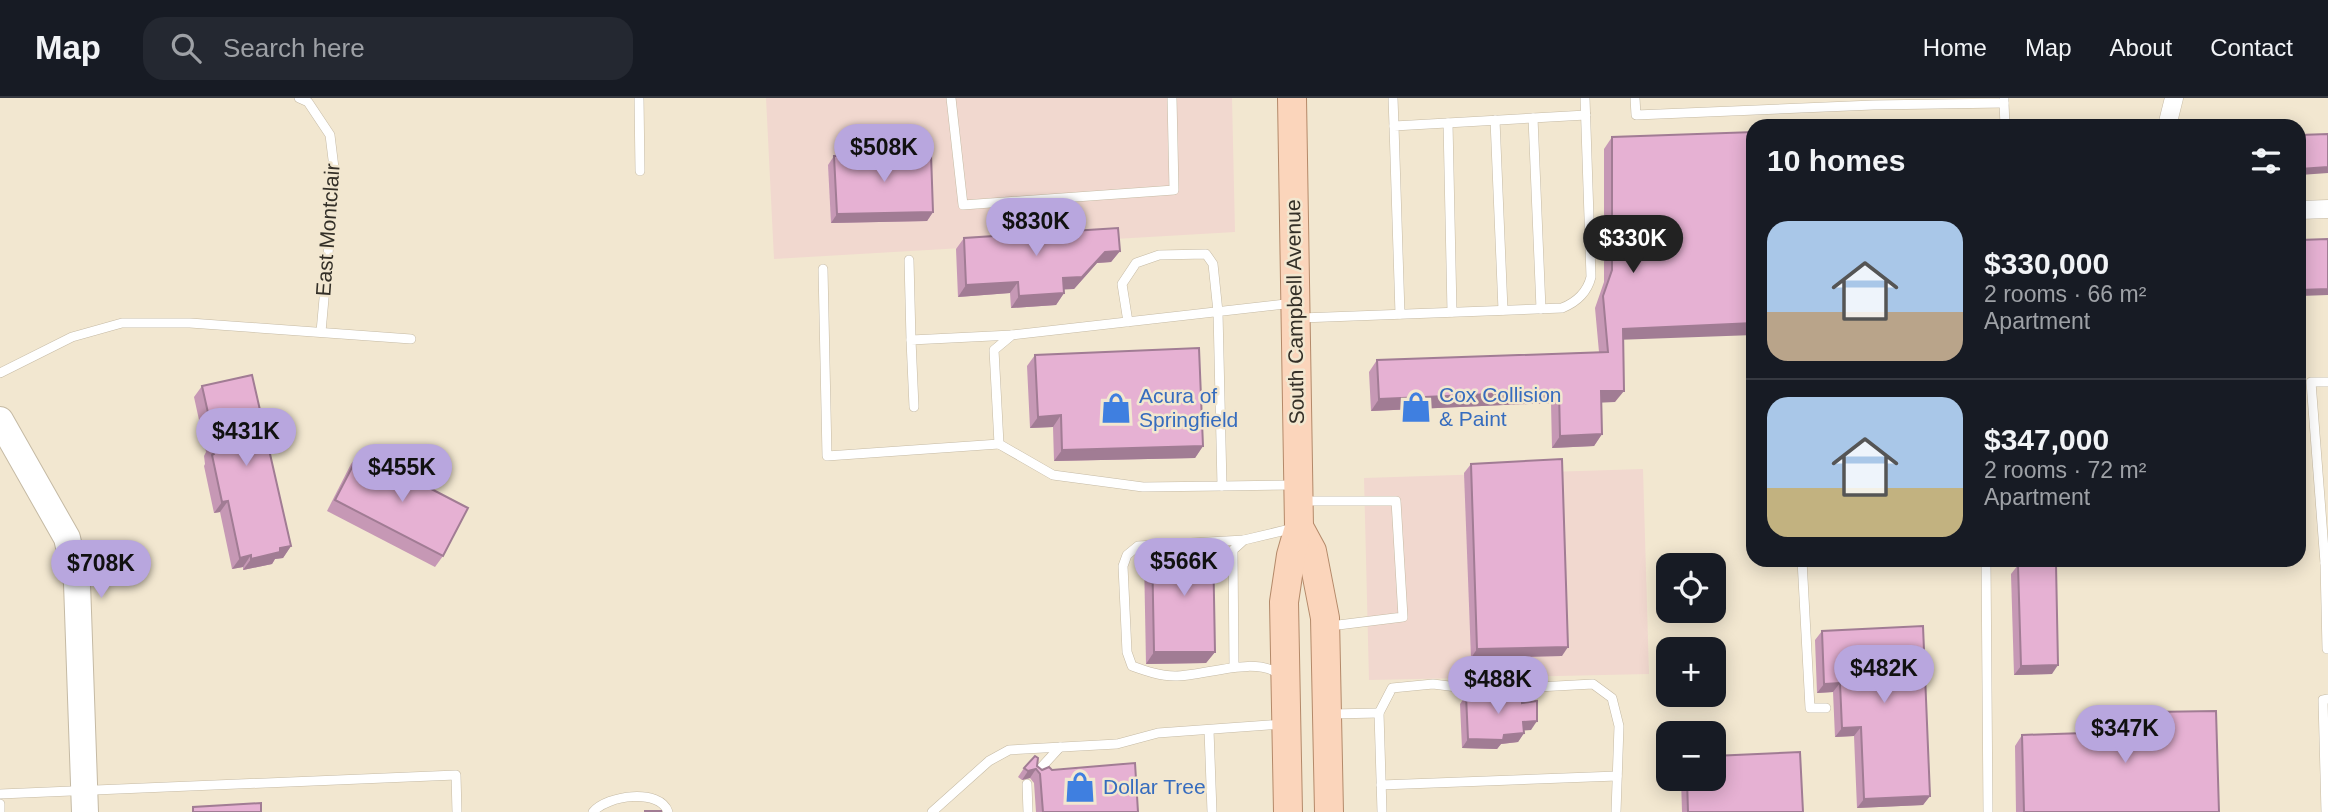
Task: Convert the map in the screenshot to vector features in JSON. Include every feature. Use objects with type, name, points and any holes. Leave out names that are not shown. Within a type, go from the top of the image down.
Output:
[{"type":"main road","name":"South Campbell Avenue","points":[[1288,812],[1284,602],[1299,504],[1292,98]]},
{"type":"main road","name":"South Campbell Avenue","points":[[1299,504],[1312,551],[1325,627],[1329,812]]},
{"type":"main road","points":[[1272,812],[1275,780],[1286,730]]},
{"type":"street","points":[[2169,119],[2174,98]]},
{"type":"street","points":[[2306,210],[2328,209]]},
{"type":"street","points":[[0,420],[67,538],[77,583],[84,801]]},
{"type":"lane","name":"East Montclair","points":[[299,98],[308,102],[330,135],[335,176],[321,332]]},
{"type":"lane","points":[[639,98],[640,171]]},
{"type":"lane","points":[[951,98],[963,205],[1174,190],[1172,98]]},
{"type":"lane","points":[[1393,98],[1400,314]]},
{"type":"lane","points":[[911,340],[1012,335],[1217,312],[1400,314],[1562,308],[1571,305],[1588,288],[1591,276],[1585,98]]},
{"type":"lane","points":[[1635,98],[1636,115],[1873,101],[2004,101],[2005,119]]},
{"type":"lane","points":[[1394,126],[1586,115]]},
{"type":"lane","points":[[1532,118],[1541,309]]},
{"type":"lane","points":[[1496,120],[1503,310]]},
{"type":"lane","points":[[1448,123],[1452,312]]},
{"type":"lane","points":[[1128,322],[1122,284],[1136,263],[1159,255],[1206,254],[1213,264],[1217,312],[1222,486]]},
{"type":"lane","points":[[909,260],[914,407]]},
{"type":"lane","points":[[823,269],[827,456],[999,444],[1053,475],[1143,487],[1222,486],[1299,504],[1396,501],[1403,617],[1325,627]]},
{"type":"lane","points":[[0,373],[72,337],[122,323],[190,323],[411,339]]},
{"type":"lane","points":[[999,444],[994,350],[1012,335]]},
{"type":"lane","points":[[2327,649],[2327,563],[2311,382],[2328,382]]},
{"type":"lane","points":[[1234,667],[1233,550],[1299,504]]},
{"type":"lane","points":[[1244,540],[1138,546],[1127,555],[1124,566],[1127,652],[1132,666],[1171,676],[1207,674],[1234,667],[1269,668],[1285,678]]},
{"type":"lane","points":[[1802,567],[1810,709],[1826,708]]},
{"type":"lane","points":[[1986,567],[1988,812]]},
{"type":"lane","points":[[1382,812],[1379,713],[1392,688],[1433,684],[1482,690],[1592,684],[1612,698],[1619,726],[1616,812]]},
{"type":"lane","points":[[2326,812],[2323,699],[2328,699]]},
{"type":"lane","points":[[1327,715],[1379,713]]},
{"type":"lane","points":[[1209,730],[1212,812]]},
{"type":"lane","points":[[932,812],[989,761],[1009,750],[1117,744],[1157,733],[1286,730]]},
{"type":"lane","points":[[1038,772],[1059,747]]},
{"type":"lane","points":[[0,794],[84,801],[456,775],[457,812]]},
{"type":"lane","points":[[1381,785],[1617,776]]},
{"type":"lane","points":[[1027,784],[1028,812]]},
{"type":"lane","points":[[593,812],[607,801],[649,797],[660,801],[668,812]]},
{"type":"lane","points":[[0,804],[1,812]]},
{"type":"shaded area","points":[[766,98],[1232,98],[1235,232],[774,259]]},
{"type":"shaded area","points":[[1643,469],[1649,674],[1369,680],[1364,478]]},
{"type":"building","points":[[1746,132],[1746,323],[1623,329],[1624,391],[1601,391],[1602,434],[1560,436],[1559,391],[1379,399],[1377,360],[1608,352],[1603,296],[1612,270],[1612,137]]},
{"type":"building","points":[[2328,134],[2328,167],[2306,169],[2306,135]]},
{"type":"building","points":[[931,154],[933,212],[837,214],[834,156]]},
{"type":"building","points":[[1118,228],[1120,251],[1105,252],[1082,277],[1063,278],[1064,293],[1019,296],[1018,282],[966,285],[964,238]]},
{"type":"building","points":[[2328,239],[2328,289],[2306,290],[2306,240]]},
{"type":"building","name":"Acura of Springfield","points":[[1199,348],[1203,446],[1062,450],[1061,415],[1038,417],[1035,355]]},
{"type":"building","points":[[252,375],[291,546],[280,548],[280,552],[251,559],[251,555],[240,558],[228,501],[222,502],[212,455],[212,444],[215,444],[202,386]]},
{"type":"building","points":[[360,452],[468,508],[443,556],[335,500]]},
{"type":"building","points":[[1562,459],[1568,647],[1477,649],[1471,464]]},
{"type":"building","points":[[1213,543],[1215,652],[1154,652],[1152,546]]},
{"type":"building","points":[[2018,567],[2056,567],[2058,665],[2021,666]]},
{"type":"building","points":[[1923,626],[1930,796],[1864,799],[1861,727],[1842,728],[1840,683],[1824,684],[1822,631]]},
{"type":"building","points":[[1501,693],[1502,696],[1522,696],[1522,703],[1537,701],[1537,721],[1523,722],[1524,733],[1504,735],[1503,740],[1468,739],[1466,695]]},
{"type":"building","points":[[2216,711],[2219,812],[2024,812],[2022,735],[2085,733],[2084,713]]},
{"type":"building","points":[[1800,752],[1803,812],[1688,812],[1687,791],[1726,791],[1726,755]]},
{"type":"building","name":"Dollar Tree","points":[[1035,756],[1038,758],[1037,766],[1042,770],[1049,767],[1052,770],[1135,763],[1138,812],[1043,812],[1040,774],[1036,769],[1028,771],[1024,768]]},
{"type":"building","points":[[261,803],[261,812],[193,812],[193,807]]},
{"type":"place","name":"Cox Collision & Paint","points":[[1416,407]]},
{"type":"place","name":"Acura of Springfield","points":[[1116,408]]},
{"type":"place","name":"Dollar Tree","points":[[1080,787]]}]
